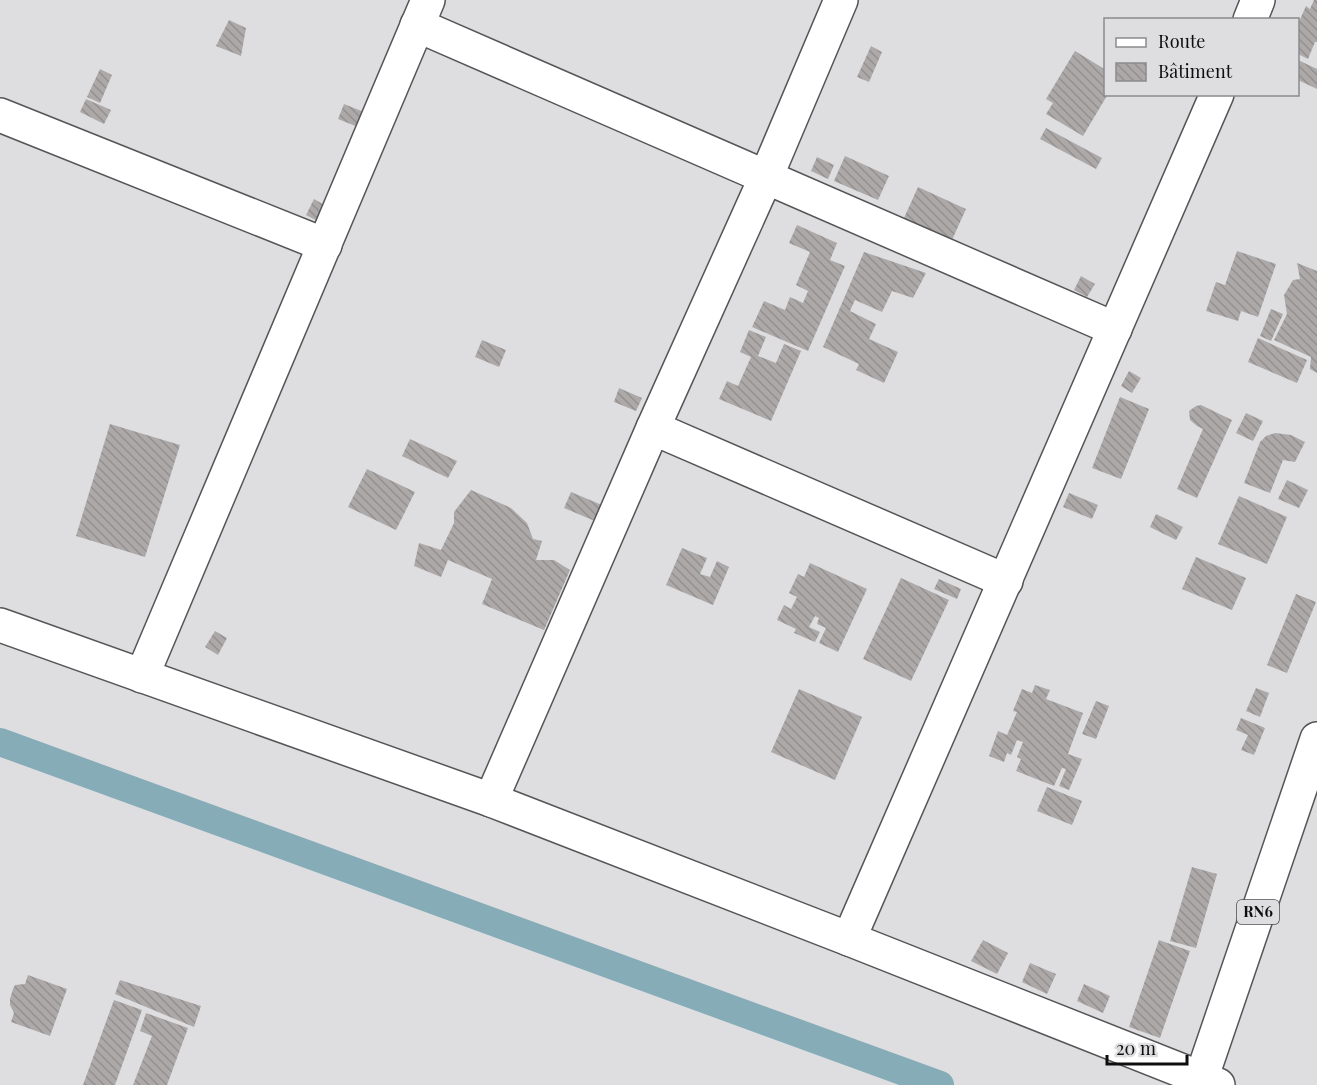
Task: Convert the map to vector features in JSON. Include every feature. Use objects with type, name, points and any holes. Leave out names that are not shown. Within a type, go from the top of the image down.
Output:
[{"type":"main road","points":[[491,800],[653,428],[766,177],[841,0]]},
{"type":"main road","points":[[1251,18],[1258,0]]},
{"type":"main road","points":[[142,676],[423,13],[766,177],[1115,328]]},
{"type":"main road","points":[[849,939],[1216,96]]},
{"type":"main road","points":[[0,115],[325,245]]},
{"type":"main road","points":[[653,428],[1006,581]]},
{"type":"main road","points":[[0,625],[491,800],[849,939],[1206,1083]]},
{"type":"main road","name":"RN6","points":[[1206,1083],[1317,739]]},
{"type":"building","points":[[1314,0],[1317,0],[1317,42],[1308,59],[1299,54],[1299,22],[1306,6],[1310,9]]},
{"type":"building","points":[[229,20],[246,28],[241,56],[216,46]]},
{"type":"building","points":[[871,46],[882,52],[869,82],[857,77]]},
{"type":"building","points":[[1075,51],[1104,69],[1104,96],[1107,96],[1083,136],[1046,114],[1053,103],[1046,99]]},
{"type":"building","points":[[1299,60],[1317,69],[1317,89],[1299,80]]},
{"type":"building","points":[[100,69],[112,75],[100,103],[87,97]]},
{"type":"building","points":[[86,99],[111,110],[104,124],[80,112]]},
{"type":"building","points":[[344,104],[379,118],[373,133],[338,119]]},
{"type":"building","points":[[1046,128],[1102,158],[1096,169],[1040,139]]},
{"type":"building","points":[[845,156],[889,176],[878,200],[834,181]]},
{"type":"building","points":[[817,157],[834,165],[828,179],[811,171]]},
{"type":"building","points":[[918,187],[966,209],[952,240],[904,218]]},
{"type":"building","points":[[314,199],[333,210],[325,225],[306,215]]},
{"type":"building","points":[[797,225],[837,243],[830,260],[845,266],[808,351],[752,327],[764,301],[785,310],[790,297],[803,303],[808,291],[796,285],[810,252],[789,243]]},
{"type":"building","points":[[1237,251],[1276,264],[1258,317],[1241,311],[1238,321],[1206,311],[1216,282],[1225,285]]},
{"type":"building","points":[[864,252],[926,273],[913,298],[892,291],[882,312],[855,300],[850,311],[876,324],[869,339],[898,352],[884,383],[856,370],[859,364],[823,347]]},
{"type":"building","points":[[1297,263],[1317,271],[1317,373],[1310,369],[1311,357],[1274,340],[1287,314],[1284,295],[1293,280],[1300,279]]},
{"type":"building","points":[[1081,276],[1095,284],[1087,297],[1074,290]]},
{"type":"building","points":[[1271,309],[1283,314],[1271,341],[1260,336]]},
{"type":"building","points":[[749,330],[766,337],[758,356],[776,363],[784,344],[801,351],[771,421],[719,399],[727,381],[738,386],[751,357],[740,352]]},
{"type":"building","points":[[1258,338],[1307,360],[1297,383],[1248,362]]},
{"type":"building","points":[[482,340],[506,350],[499,367],[475,357]]},
{"type":"building","points":[[1129,371],[1141,378],[1132,393],[1121,386]]},
{"type":"building","points":[[619,388],[642,398],[636,411],[614,402]]},
{"type":"building","points":[[1120,397],[1149,409],[1121,479],[1092,468]]},
{"type":"building","points":[[1201,405],[1232,420],[1197,498],[1177,489],[1203,429],[1190,420],[1189,411]]},
{"type":"building","points":[[1246,413],[1263,421],[1253,441],[1236,433]]},
{"type":"building","points":[[110,424],[180,445],[145,557],[76,536]]},
{"type":"building","points":[[1275,433],[1291,435],[1305,442],[1295,462],[1283,460],[1270,493],[1244,483],[1260,442],[1266,436]]},
{"type":"building","points":[[410,439],[457,461],[448,478],[402,456]]},
{"type":"building","points":[[367,469],[415,492],[396,530],[348,507]]},
{"type":"building","points":[[1287,480],[1308,490],[1299,508],[1278,499]]},
{"type":"building","points":[[471,490],[511,508],[527,523],[533,539],[542,541],[536,560],[554,560],[570,570],[544,630],[482,604],[492,579],[448,560],[441,577],[414,566],[419,543],[441,550],[454,523],[454,512]]},
{"type":"building","points":[[571,492],[609,508],[602,524],[564,508]]},
{"type":"building","points":[[1069,493],[1098,505],[1092,519],[1063,507]]},
{"type":"building","points":[[1239,496],[1287,517],[1267,564],[1218,544]]},
{"type":"building","points":[[1156,514],[1183,527],[1176,540],[1150,527]]},
{"type":"building","points":[[682,548],[707,558],[700,574],[710,577],[717,561],[729,567],[713,605],[666,585]]},
{"type":"building","points":[[1196,557],[1246,578],[1232,610],[1182,589]]},
{"type":"building","points":[[810,563],[867,589],[838,652],[819,643],[826,628],[817,624],[819,618],[815,616],[809,627],[820,632],[815,642],[794,633],[796,629],[777,620],[784,605],[791,609],[797,597],[789,593],[798,574],[804,577]]},
{"type":"building","points":[[901,578],[949,600],[911,681],[863,659]]},
{"type":"building","points":[[939,579],[961,589],[957,599],[934,589]]},
{"type":"building","points":[[1296,594],[1316,602],[1287,673],[1267,665]]},
{"type":"building","points":[[215,631],[227,638],[218,655],[205,647]]},
{"type":"building","points":[[1035,685],[1050,690],[1046,699],[1083,713],[1068,754],[1082,759],[1069,790],[1059,786],[1066,769],[1062,768],[1054,786],[1016,771],[1021,759],[1017,757],[1023,742],[1017,740],[1011,755],[1007,753],[1004,762],[989,756],[998,731],[1007,735],[1017,712],[1013,711],[1022,689],[1032,693]]},
{"type":"building","points":[[1256,688],[1269,693],[1260,717],[1246,711]]},
{"type":"building","points":[[799,689],[862,717],[835,780],[771,752]]},
{"type":"building","points":[[1096,701],[1109,706],[1096,739],[1082,734]]},
{"type":"building","points":[[1241,718],[1265,728],[1254,755],[1241,750],[1248,735],[1236,730]]},
{"type":"building","points":[[1047,787],[1082,801],[1072,825],[1037,811]]},
{"type":"building","points":[[1192,867],[1217,874],[1196,948],[1170,941]]},
{"type":"building","points":[[983,940],[1008,953],[997,974],[971,961]]},
{"type":"building","points":[[1159,940],[1190,951],[1160,1038],[1129,1027]]},
{"type":"building","points":[[1030,963],[1056,974],[1047,994],[1022,982]]},
{"type":"building","points":[[28,975],[67,989],[50,1036],[11,1022],[14,1013],[10,1005],[13,989],[15,985],[25,984]]},
{"type":"building","points":[[120,980],[201,1006],[194,1027],[115,994]]},
{"type":"building","points":[[1084,984],[1110,996],[1103,1013],[1077,1001]]},
{"type":"building","points":[[114,1000],[142,1010],[115,1085],[83,1085]]},
{"type":"building","points":[[146,1013],[188,1028],[167,1085],[133,1085],[152,1036],[140,1031]]},
{"type":"waterway","points":[[0,742],[940,1085]]}]
